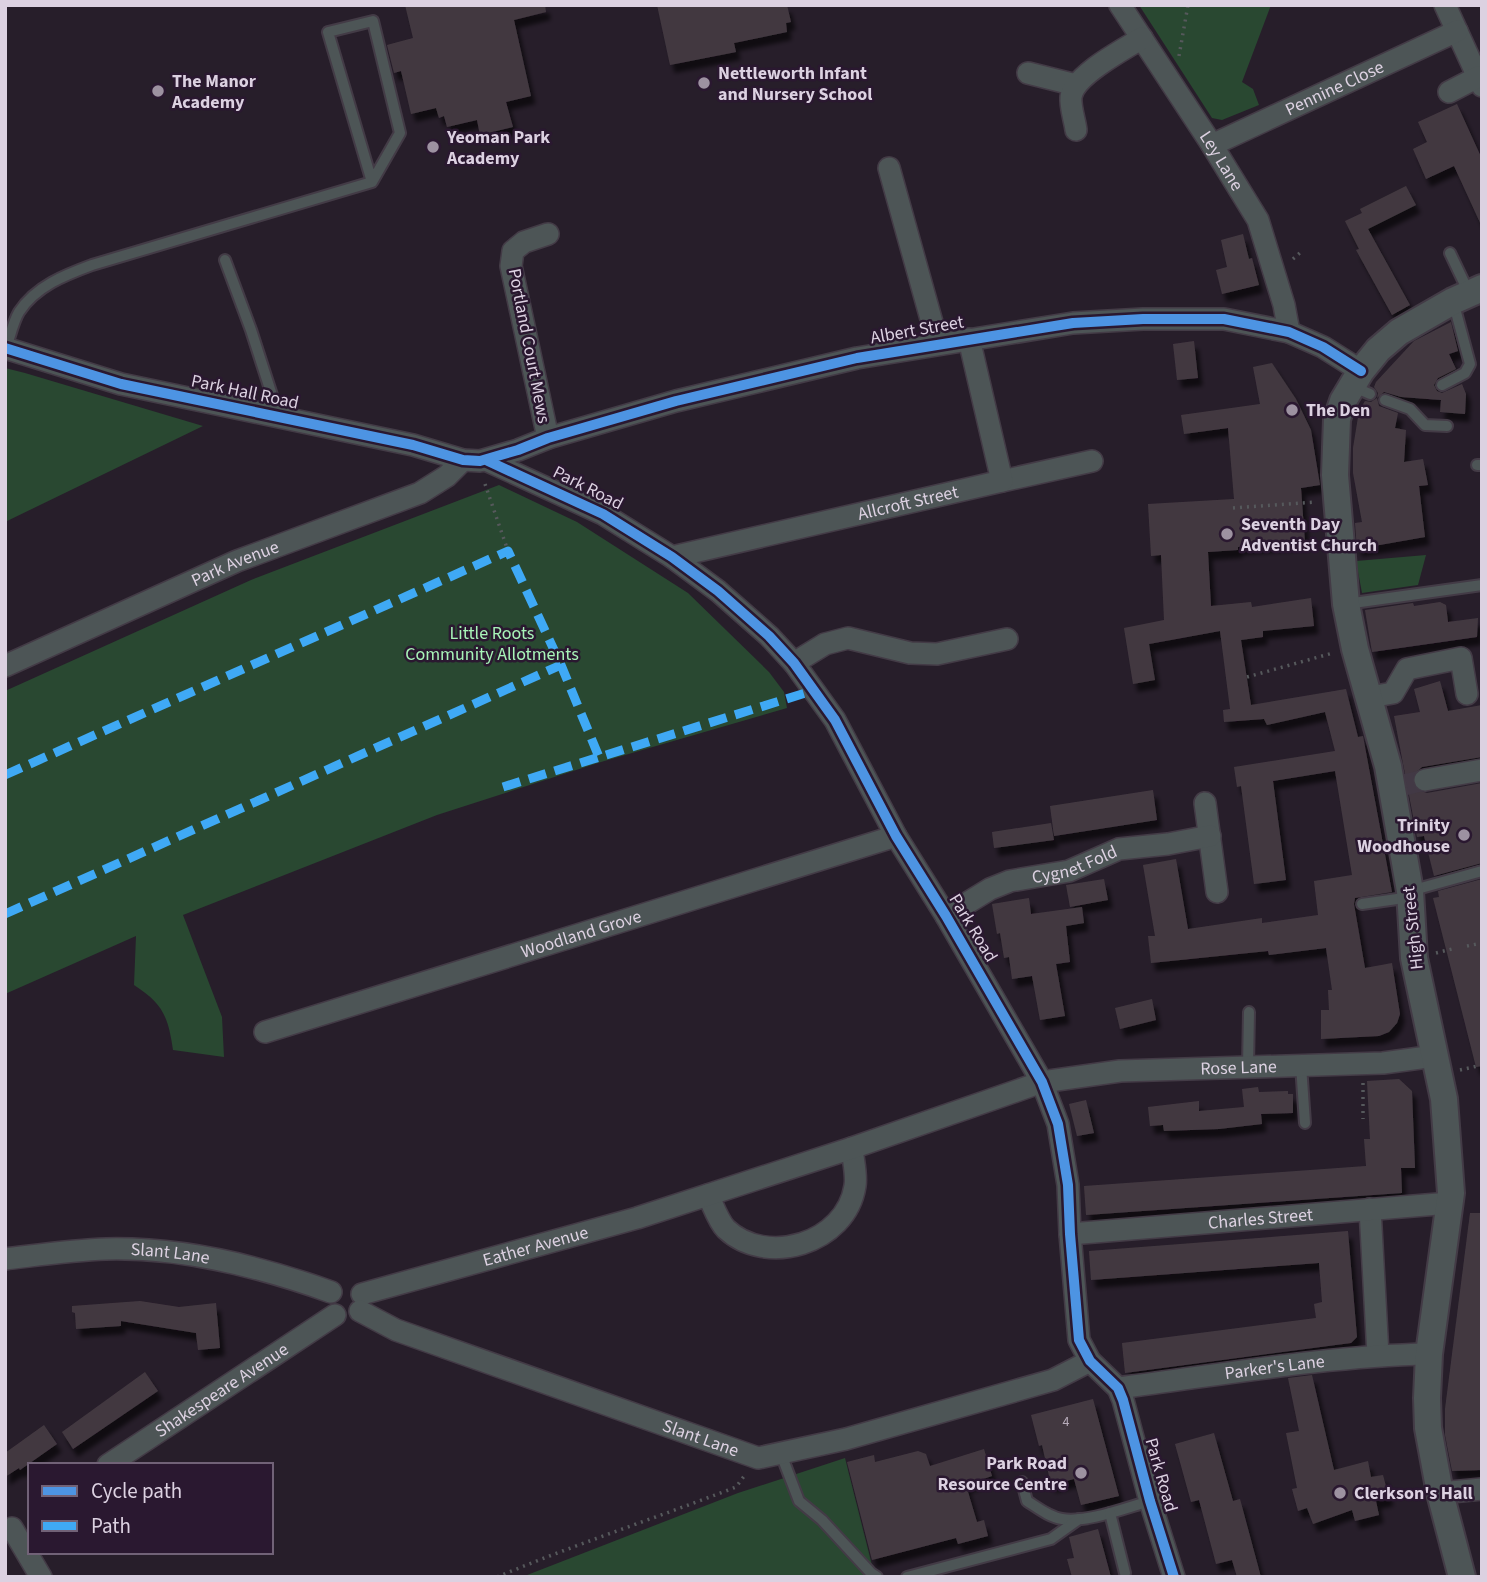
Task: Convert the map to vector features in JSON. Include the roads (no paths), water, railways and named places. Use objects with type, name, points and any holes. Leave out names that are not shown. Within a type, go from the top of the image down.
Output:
[{"type":"street","name":"Ley Lane","points":[[1120,5],[1258,220],[1284,305],[1289,332]]},
{"type":"street","points":[[1445,5],[1480,82],[1449,92]]},
{"type":"street","name":"Pennine Close","points":[[1212,145],[1457,31]]},
{"type":"street","points":[[1076,130],[1071,98],[1076,85],[1091,71],[1142,37]]},
{"type":"street","points":[[1028,73],[1076,85]]},
{"type":"street","points":[[889,168],[938,344]]},
{"type":"street","name":"Portland Court Mews","points":[[548,234],[524,242],[513,251],[511,267],[548,438]]},
{"type":"street","name":"High Street","points":[[1462,1577],[1440,1493],[1428,1428],[1429,1354],[1450,1203],[1444,1099],[1414,958],[1407,784],[1370,697],[1355,649],[1346,604],[1336,500],[1337,419],[1343,401],[1361,383],[1378,350],[1399,332],[1468,294]]},
{"type":"street","name":"Albert Street","points":[[477,461],[677,401],[857,358],[1073,323],[1143,319],[1224,319],[1289,332],[1323,347],[1361,383]]},
{"type":"street","points":[[969,339],[1002,481]]},
{"type":"street","name":"Park Hall Road","points":[[6,348],[121,384],[413,445],[477,461]]},
{"type":"street","name":"Park Road","points":[[477,461],[603,514],[672,557],[719,591],[769,636],[794,663],[835,720],[895,836],[946,916],[1042,1082],[1058,1124],[1068,1185],[1079,1340],[1090,1361],[1118,1388],[1174,1577]]},
{"type":"street","name":"Park Avenue","points":[[5,666],[237,561],[420,493],[477,461]]},
{"type":"street","name":"Allcroft Street","points":[[672,557],[1092,461]]},
{"type":"street","points":[[794,663],[825,644],[848,638],[910,653],[937,654],[1007,639]]},
{"type":"street","points":[[1370,697],[1392,693],[1407,669],[1461,658],[1467,694]]},
{"type":"street","points":[[1407,784],[1482,770]]},
{"type":"street","points":[[1205,803],[1217,892]]},
{"type":"street","name":"Woodland Grove","points":[[265,1032],[895,836]]},
{"type":"street","name":"Cygnet Fold","points":[[946,916],[990,889],[1010,881],[1069,871],[1119,849],[1210,836]]},
{"type":"street","name":"Rose Lane","points":[[1042,1082],[1121,1071],[1363,1063],[1435,1056]]},
{"type":"street","name":"Eather Avenue","points":[[361,1303],[708,1195],[1042,1082]]},
{"type":"street","points":[[708,1195],[724,1228],[748,1244],[775,1248],[796,1247],[827,1232],[844,1214],[855,1186],[852,1148]]},
{"type":"street","name":"Charles Street","points":[[1070,1234],[1450,1203]]},
{"type":"street","points":[[1370,1209],[1378,1355]]},
{"type":"street","name":"Slant Lane","points":[[5,1259],[107,1249],[176,1252],[239,1264],[331,1292],[340,1284],[346,1283],[357,1287],[361,1303],[396,1331],[758,1458],[846,1439],[1053,1380],[1090,1361]]},
{"type":"street","points":[[331,1292],[329,1304],[335,1315],[341,1318],[351,1318],[361,1303]]},
{"type":"street","name":"Shakespeare Avenue","points":[[111,1463],[335,1315]]},
{"type":"street","name":"Parker's Lane","points":[[1118,1388],[1317,1360],[1429,1354]]},
{"type":"street","points":[[1440,1493],[1482,1489]]},
{"type":"street","points":[[16,1526],[28,1550]]},
{"type":"street","points":[[30,1554],[41,1577]]},
{"type":"lane","points":[[6,348],[19,313],[37,293],[60,277],[92,265],[372,182],[400,134],[373,20],[328,32],[372,182]]},
{"type":"lane","points":[[1441,385],[1465,373],[1470,364],[1468,294],[1450,253]]},
{"type":"lane","points":[[225,260],[279,417]]},
{"type":"lane","points":[[1385,400],[1410,409],[1425,425],[1447,426]]},
{"type":"lane","points":[[1346,604],[1482,585]]},
{"type":"lane","points":[[1362,904],[1410,894],[1482,872]]},
{"type":"lane","points":[[1248,1066],[1249,1012]]},
{"type":"lane","points":[[1301,1065],[1304,1123]]},
{"type":"lane","points":[[781,1454],[799,1501],[822,1520],[877,1577]]},
{"type":"lane","points":[[1022,1482],[1027,1501],[1050,1515],[1063,1519],[1110,1513],[1150,1502]]},
{"type":"lane","points":[[1110,1513],[1125,1573]]},
{"type":"lane","points":[[907,1577],[1051,1539],[1079,1519]]},
{"type":"tunnel","points":[[1404,785],[1425,780]]},
{"type":"place","name":"Nettleworth Infant and Nursery School","points":[[704,83]]},
{"type":"place","name":"The Manor Academy","points":[[158,91]]},
{"type":"place","name":"Yeoman Park Academy","points":[[433,147]]},
{"type":"place","name":"The Den","points":[[1292,410]]},
{"type":"place","name":"Seventh Day Adventist Church","points":[[1227,534]]},
{"type":"place","name":"Trinity Woodhouse","points":[[1464,835]]},
{"type":"place","name":"Park Road Resource Centre","points":[[1081,1473]]},
{"type":"place","name":"Clerkson's Hall","points":[[1340,1493]]},
{"type":"park label","name":"Little Roots Community Allotments","points":[[492,643]]}]
